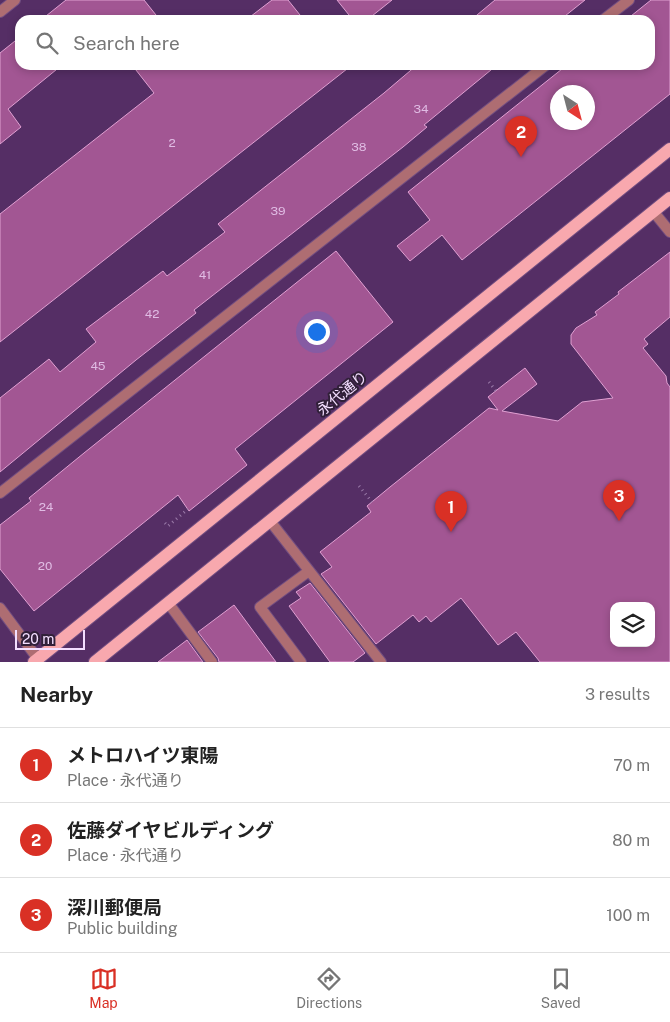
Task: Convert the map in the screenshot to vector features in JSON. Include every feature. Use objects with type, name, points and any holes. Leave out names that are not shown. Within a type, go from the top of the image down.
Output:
[{"type":"main road","name":"永代通り","points":[[36,661],[670,149]]},
{"type":"main road","points":[[96,662],[670,198]]},
{"type":"street","points":[[0,12],[15,0]]},
{"type":"street","points":[[610,15],[629,0]]},
{"type":"street","points":[[0,493],[540,70]]},
{"type":"street","points":[[653,211],[670,232]]},
{"type":"street","points":[[270,521],[381,662]]},
{"type":"street","points":[[301,662],[260,607],[309,571]]},
{"type":"street","points":[[169,604],[212,662]]},
{"type":"street","points":[[0,608],[36,661]]},
{"type":"path","points":[[489,382],[496,391]]},
{"type":"path","points":[[359,486],[372,502]]},
{"type":"path","points":[[165,523],[168,526],[188,509]]},
{"type":"building","points":[[66,0],[144,0],[156,15],[47,15]]},
{"type":"building","points":[[272,0],[288,0],[300,15],[252,15]]},
{"type":"building","points":[[337,0],[392,0],[373,15],[349,15]]},
{"type":"building","points":[[495,0],[585,0],[566,15],[477,15]]},
{"type":"building","points":[[651,0],[670,0],[670,94],[462,260],[442,235],[410,261],[397,246],[430,220],[408,192],[561,70],[655,70],[655,15],[632,15]]},
{"type":"building","points":[[15,41],[15,70],[56,70],[8,109],[21,127],[0,144],[0,53]]},
{"type":"building","points":[[136,70],[346,70],[0,342],[0,214],[154,93]]},
{"type":"building","points":[[411,70],[491,70],[424,125],[427,127],[403,147],[194,310],[196,313],[0,472],[0,398],[49,359],[60,372],[96,342],[86,329],[163,271],[167,276],[225,232],[218,224]]},
{"type":"building","points":[[336,251],[393,322],[235,449],[247,465],[189,511],[178,495],[34,611],[0,569],[0,525],[31,501],[29,498],[84,453]]},
{"type":"building","points":[[670,252],[670,317],[644,339],[648,344],[643,348],[666,376],[670,387],[670,662],[540,662],[516,632],[498,645],[461,598],[431,622],[426,616],[419,622],[413,615],[376,644],[321,574],[332,567],[320,552],[371,512],[367,506],[489,408],[498,410],[488,397],[525,368],[537,384],[502,411],[558,421],[582,402],[613,398],[571,344],[571,335],[576,328],[597,315],[595,312],[619,294],[618,292]]},
{"type":"building","points":[[310,583],[365,653],[353,662],[330,662],[289,606],[301,598],[296,592]]},
{"type":"building","points":[[234,605],[276,662],[219,662],[198,632]]},
{"type":"building","points":[[187,640],[203,662],[158,662]]},
{"type":"place","name":"佐藤ダイヤビルディング","points":[[521,157]]},
{"type":"place","name":"深川郵便局","points":[[619,521]]},
{"type":"place","name":"メトロハイツ東陽","points":[[451,532]]}]
